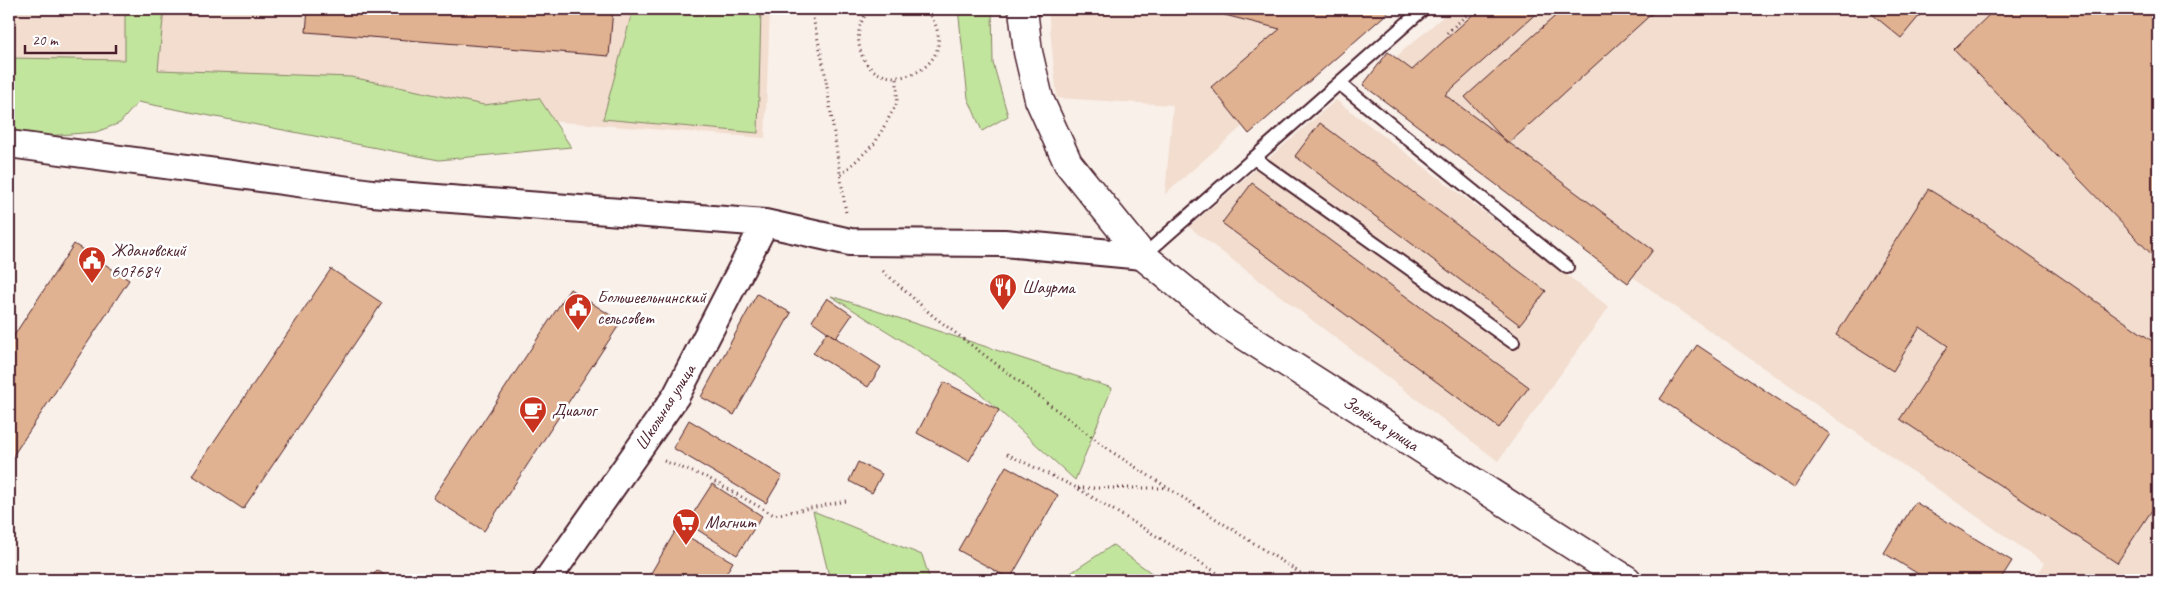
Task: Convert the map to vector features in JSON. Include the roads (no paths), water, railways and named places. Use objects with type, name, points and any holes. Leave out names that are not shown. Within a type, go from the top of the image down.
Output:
[{"type":"street","name":"Зелёная улица","points":[[1023,9],[1028,52],[1039,99],[1068,163],[1143,256],[1225,323],[1627,580]]},
{"type":"street","points":[[9,144],[372,193],[766,223],[850,242],[1004,244],[1143,256]]},
{"type":"street","name":"Школьная улица","points":[[547,580],[676,396],[766,223]]},
{"type":"lane","points":[[1143,256],[1424,9]]},
{"type":"lane","points":[[1339,84],[1567,266]]},
{"type":"lane","points":[[1254,158],[1513,342]]},
{"type":"place","name":"Ждановский 607684","points":[[92,284]]},
{"type":"place","name":"Шаурма","points":[[1003,311]]},
{"type":"place","name":"Большеельнинский сельсовет","points":[[578,331]]},
{"type":"place","name":"Диалог","points":[[533,434]]},
{"type":"place","name":"Магнит","points":[[686,546]]}]
